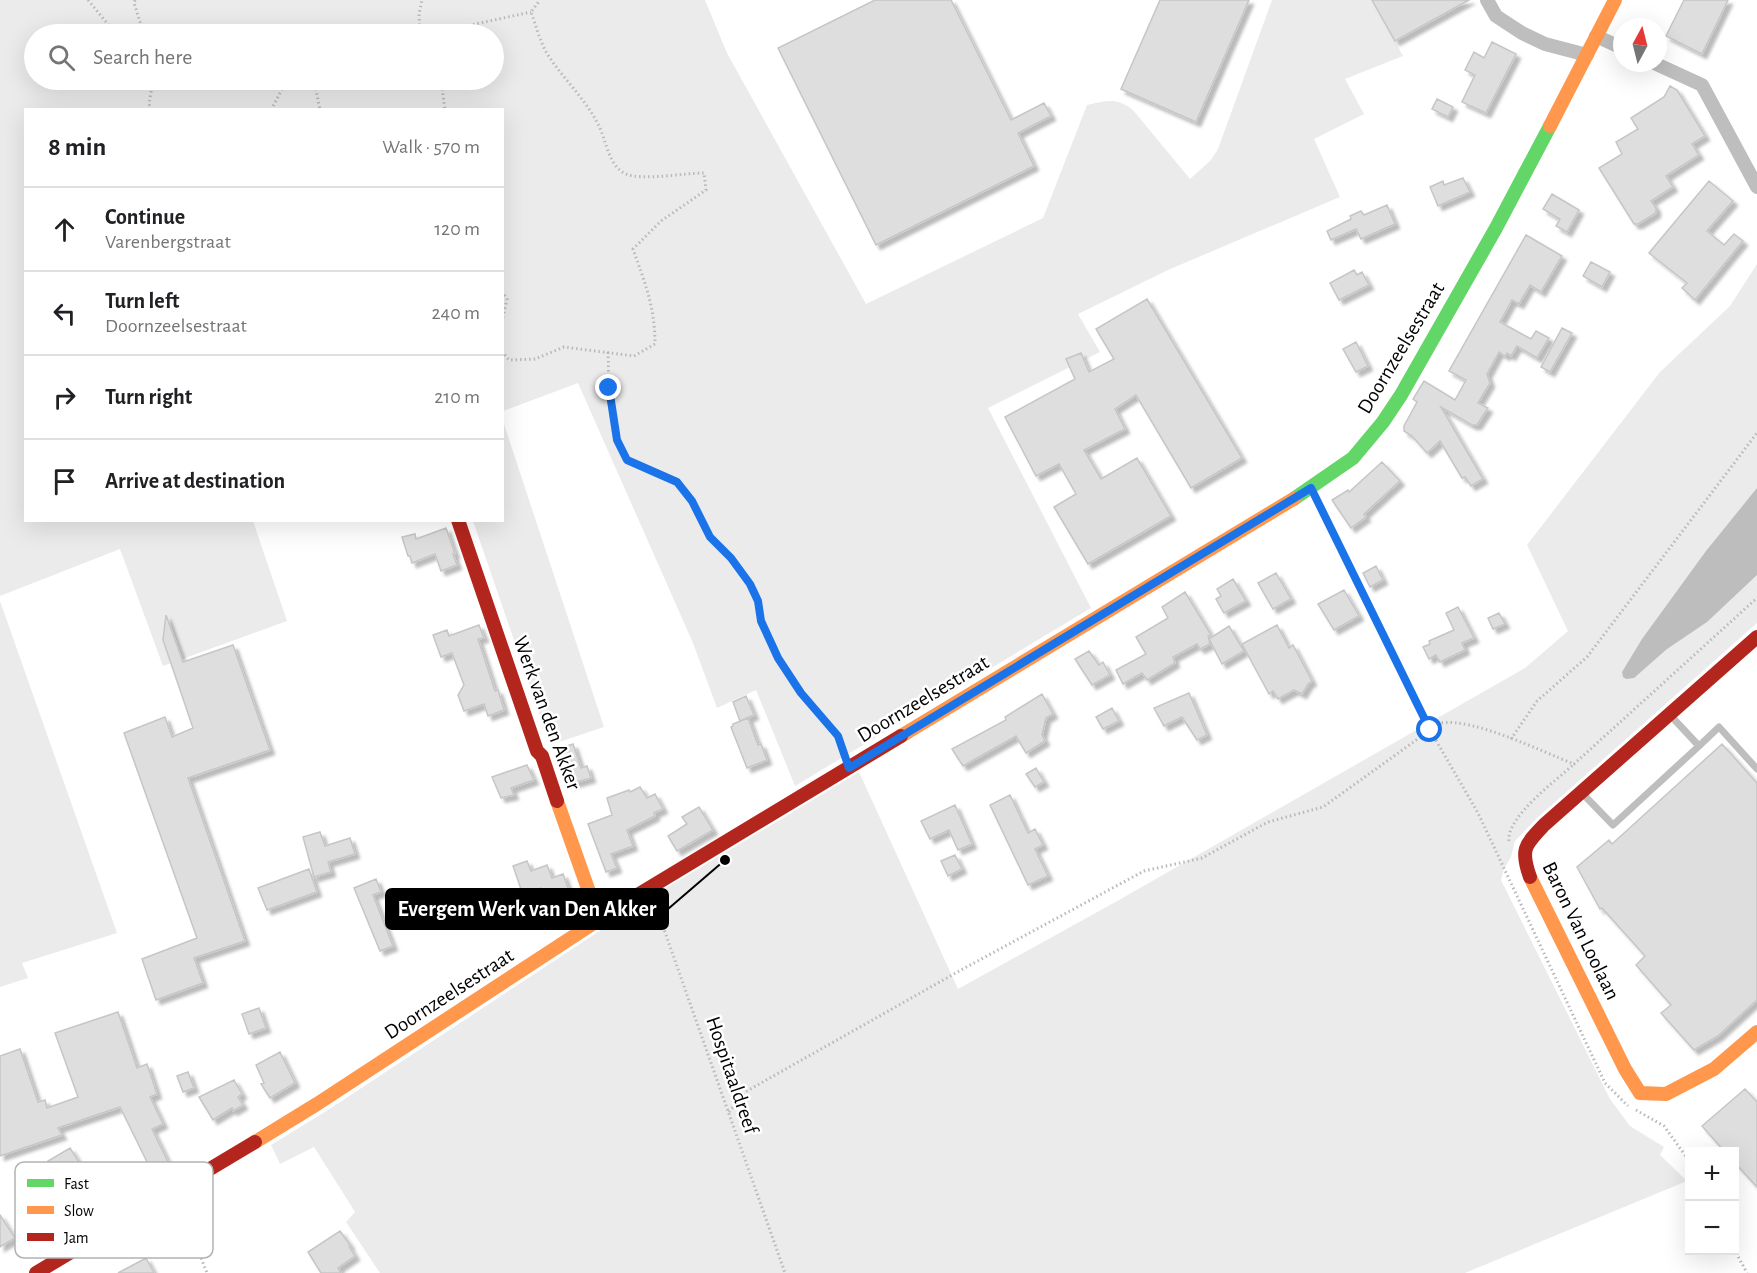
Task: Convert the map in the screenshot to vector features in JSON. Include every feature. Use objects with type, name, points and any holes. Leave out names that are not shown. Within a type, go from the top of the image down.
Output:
[{"type":"main road","name":"Doornzeelsestraat","points":[[213,1168],[335,1093],[646,889],[1311,488],[1353,458],[1383,422],[1401,395],[1496,228],[1615,0]]},
{"type":"main road","name":"Werk van den Akker","points":[[459,522],[537,751],[542,756],[593,903],[602,918]]},
{"type":"main road","name":"Baron Van Loolaan","points":[[1757,637],[1544,825],[1525,846],[1522,858],[1625,1069],[1640,1093],[1666,1094],[1714,1069],[1757,1032]]},
{"type":"main road","name":"Doornzeelsestraat","points":[[36,1273],[62,1258]]},
{"type":"street","points":[[1487,0],[1496,16],[1522,33],[1545,44],[1587,55]]},
{"type":"street","points":[[1596,36],[1613,44]]},
{"type":"street","points":[[1667,69],[1702,85],[1757,187]]},
{"type":"lane","points":[[1670,714],[1699,746]]},
{"type":"lane","points":[[1582,793],[1613,825],[1719,727],[1757,769]]},
{"type":"path","points":[[88,0],[108,24]]},
{"type":"path","points":[[135,0],[141,24]]},
{"type":"path","points":[[420,24],[422,0]]},
{"type":"path","points":[[475,24],[531,12],[540,0]]},
{"type":"path","points":[[504,354],[509,360],[535,359],[564,347],[634,356],[655,344],[655,320],[647,288],[633,249],[661,221],[706,190],[704,174],[685,173],[650,177],[625,173],[613,162],[599,126],[582,97],[546,53],[531,12]]},
{"type":"path","points":[[150,108],[151,90]]},
{"type":"path","points":[[272,108],[282,90]]},
{"type":"path","points":[[316,90],[320,108]]},
{"type":"path","points":[[442,90],[445,108]]},
{"type":"path","points":[[504,294],[507,299],[504,312]]},
{"type":"path","points":[[608,352],[609,388],[617,440],[627,460],[677,482],[692,501],[710,537],[731,558],[750,584],[758,601],[761,621],[778,658],[801,693],[838,736],[849,768]]},
{"type":"path","points":[[1511,739],[1537,701],[1587,657],[1757,433]]},
{"type":"path","points":[[1311,488],[1430,730]]},
{"type":"path","points":[[729,1112],[745,1092],[961,970],[1144,871],[1202,858],[1268,822],[1323,807],[1440,723],[1452,721],[1475,725],[1574,764],[1757,598]]},
{"type":"path","name":"Hospitaaldreef","points":[[646,889],[658,908],[785,1273]]},
{"type":"path","points":[[1737,1255],[1747,1273]]},
{"type":"path","points":[[201,1258],[207,1273]]},
{"type":"shaded area","points":[[0,0],[705,0],[727,53],[866,304],[1043,218],[1087,105],[1106,101],[1116,102],[1133,110],[1190,179],[1211,160],[1218,149],[1272,0],[1372,0],[1403,56],[1345,79],[1364,114],[1314,139],[1340,197],[1168,270],[1078,314],[1100,352],[988,408],[1091,608],[795,786],[756,690],[717,708],[693,643],[578,383],[504,411],[504,108],[24,108],[24,522],[253,522],[287,621],[163,666],[120,549],[0,596]]},
{"type":"shaded area","points":[[1757,264],[1757,623],[1537,818],[1515,841],[1501,880],[1610,1099],[1630,1126],[1664,1147],[1660,1155],[1685,1179],[1685,1182],[1465,1273],[380,1273],[346,1222],[355,1212],[314,1147],[280,1164],[271,1145],[328,1110],[642,903],[646,904],[657,898],[658,893],[859,772],[958,989],[1119,900],[1525,668],[1568,631],[1527,545],[1660,372],[1730,306]]},
{"type":"shaded area","points":[[504,424],[604,727],[550,745],[473,522],[504,522]]},
{"type":"shaded area","points":[[1757,488],[1757,575],[1707,622],[1667,649],[1634,678],[1623,677],[1622,672],[1642,639],[1706,551]]},
{"type":"shaded area","points":[[0,601],[117,933],[22,963],[28,978],[0,987]]},
{"type":"building","points":[[875,0],[951,0],[1011,120],[1044,103],[1051,116],[1018,133],[1034,166],[876,245],[778,48]]},
{"type":"building","points":[[1160,0],[1249,0],[1196,122],[1121,89]]},
{"type":"building","points":[[1372,0],[1469,0],[1395,41]]},
{"type":"building","points":[[1684,0],[1728,0],[1702,54],[1667,36]]},
{"type":"building","points":[[1492,42],[1516,54],[1486,113],[1462,102],[1475,75],[1465,70],[1474,52],[1484,58]]},
{"type":"building","points":[[1670,86],[1677,90],[1705,136],[1692,144],[1699,155],[1666,176],[1673,187],[1651,201],[1656,208],[1656,213],[1634,224],[1599,168],[1622,154],[1616,142],[1638,129],[1631,118],[1664,97]]},
{"type":"building","points":[[1437,99],[1453,107],[1448,117],[1432,109]]},
{"type":"building","points":[[1463,178],[1470,192],[1438,206],[1430,187],[1443,181],[1444,185]]},
{"type":"building","points":[[1709,181],[1733,201],[1707,231],[1724,245],[1734,234],[1743,241],[1695,300],[1682,288],[1687,283],[1649,253]]},
{"type":"building","points":[[1552,194],[1579,210],[1567,232],[1556,226],[1560,219],[1543,209]]},
{"type":"building","points":[[1387,205],[1395,224],[1361,239],[1356,229],[1331,240],[1327,231],[1351,219],[1350,216],[1361,211],[1364,215]]},
{"type":"building","points":[[1526,235],[1562,256],[1541,292],[1530,285],[1519,304],[1512,300],[1500,322],[1531,339],[1536,331],[1549,338],[1537,358],[1517,346],[1511,356],[1507,353],[1505,356],[1499,352],[1487,374],[1490,383],[1478,403],[1488,408],[1477,425],[1472,425],[1441,407],[1483,479],[1471,486],[1465,477],[1462,478],[1440,441],[1427,453],[1412,436],[1404,431],[1404,426],[1417,402],[1413,399],[1424,381],[1455,400],[1466,380],[1449,371]]},
{"type":"building","points":[[1591,262],[1610,272],[1602,287],[1583,276]]},
{"type":"building","points":[[1354,270],[1357,275],[1362,272],[1369,285],[1339,300],[1330,283]]},
{"type":"building","points":[[1147,299],[1242,458],[1191,488],[1136,395],[1115,409],[1125,429],[1084,450],[1101,479],[1137,458],[1171,516],[1088,564],[1054,507],[1076,494],[1059,464],[1036,476],[1005,417],[1075,379],[1066,359],[1081,353],[1089,372],[1114,359],[1096,329]]},
{"type":"building","points":[[1562,328],[1572,333],[1550,372],[1541,367]]},
{"type":"building","points":[[1356,342],[1368,366],[1356,372],[1343,349]]},
{"type":"building","points":[[1382,462],[1400,481],[1364,514],[1366,517],[1351,528],[1332,500],[1348,490],[1349,492]]},
{"type":"building","points":[[446,528],[457,565],[441,571],[435,554],[412,563],[402,537],[415,534],[416,539]]},
{"type":"building","points":[[1376,566],[1383,580],[1370,587],[1363,573]]},
{"type":"building","points":[[1276,573],[1291,599],[1273,609],[1258,583]]},
{"type":"building","points":[[1233,579],[1246,601],[1224,613],[1216,599],[1221,596],[1217,589]]},
{"type":"building","points":[[1344,590],[1359,616],[1334,630],[1318,604]]},
{"type":"building","points":[[1185,592],[1211,635],[1208,636],[1210,644],[1200,649],[1197,644],[1173,657],[1175,663],[1147,680],[1142,673],[1123,684],[1116,670],[1146,654],[1136,637],[1168,618],[1162,607]]},
{"type":"building","points":[[1458,607],[1474,638],[1462,643],[1465,650],[1440,662],[1436,655],[1429,659],[1423,647],[1430,644],[1429,641],[1454,630],[1446,613]]},
{"type":"building","points":[[1499,613],[1505,624],[1493,629],[1488,618]]},
{"type":"building","points":[[166,615],[183,662],[233,645],[270,750],[188,778],[245,941],[194,958],[203,983],[156,1000],[142,959],[197,938],[124,733],[165,717],[172,737],[193,728],[163,640]]},
{"type":"building","points":[[479,625],[484,638],[478,639],[495,691],[498,690],[504,710],[488,716],[484,704],[464,711],[458,695],[464,685],[452,653],[441,657],[433,635],[447,630],[449,636]]},
{"type":"building","points":[[1277,625],[1289,648],[1293,645],[1312,681],[1302,694],[1294,690],[1278,699],[1273,691],[1269,694],[1242,644]]},
{"type":"building","points":[[1229,626],[1244,651],[1222,664],[1209,639]]},
{"type":"building","points":[[1089,651],[1099,665],[1103,662],[1110,675],[1092,685],[1075,659]]},
{"type":"building","points":[[1189,693],[1207,735],[1197,740],[1182,717],[1164,726],[1154,708]]},
{"type":"building","points":[[1042,694],[1053,714],[1046,718],[1042,735],[1045,741],[1026,753],[1016,736],[963,766],[952,749],[1006,720],[1005,717]]},
{"type":"building","points":[[746,696],[754,715],[740,721],[733,702]]},
{"type":"building","points":[[1112,708],[1119,721],[1103,729],[1096,717]]},
{"type":"building","points":[[748,718],[758,745],[761,744],[767,760],[747,768],[731,727]]},
{"type":"building","points":[[573,744],[581,768],[587,766],[591,778],[573,783],[561,748]]},
{"type":"building","points":[[1722,744],[1757,783],[1757,1000],[1718,1036],[1694,1050],[1661,1013],[1671,1005],[1636,965],[1645,956],[1602,908],[1600,909],[1577,867],[1609,840],[1612,844]]},
{"type":"building","points":[[527,765],[534,780],[511,788],[514,795],[501,798],[492,777]]},
{"type":"building","points":[[1036,768],[1044,782],[1035,787],[1026,774]]},
{"type":"building","points":[[640,787],[647,798],[655,794],[663,809],[654,813],[655,816],[627,830],[633,846],[611,854],[617,868],[606,872],[588,824],[612,815],[607,798]]},
{"type":"building","points":[[1010,795],[1028,833],[1035,829],[1043,845],[1035,849],[1048,876],[1028,885],[990,805]]},
{"type":"building","points":[[955,805],[972,844],[958,850],[949,830],[930,839],[921,821]]},
{"type":"building","points":[[699,807],[713,830],[677,851],[668,836],[687,824],[682,817]]},
{"type":"building","points":[[320,832],[325,846],[350,838],[355,854],[328,862],[331,872],[314,877],[303,837]]},
{"type":"building","points":[[955,855],[962,869],[948,876],[941,861]]},
{"type":"building","points":[[527,861],[531,871],[547,865],[552,878],[563,874],[568,888],[557,892],[563,909],[550,913],[541,888],[523,895],[513,866]]},
{"type":"building","points":[[309,869],[317,892],[267,910],[258,888]]},
{"type":"building","points":[[376,879],[381,892],[373,895],[393,946],[380,951],[354,888]]},
{"type":"building","points":[[259,1008],[266,1028],[249,1034],[242,1014]]},
{"type":"building","points":[[118,1012],[137,1068],[147,1064],[157,1094],[150,1097],[163,1124],[152,1129],[168,1162],[147,1162],[120,1107],[58,1128],[62,1135],[0,1156],[0,1056],[20,1049],[38,1102],[45,1100],[47,1108],[78,1097],[55,1033]]},
{"type":"building","points":[[280,1052],[295,1083],[270,1098],[261,1084],[264,1083],[256,1065]]},
{"type":"building","points":[[188,1072],[194,1088],[183,1092],[177,1076]]},
{"type":"building","points":[[234,1080],[242,1094],[238,1097],[243,1105],[233,1111],[232,1108],[213,1120],[199,1097]]},
{"type":"building","points":[[1745,1089],[1757,1102],[1757,1187],[1739,1167],[1739,1147],[1721,1147],[1702,1126]]},
{"type":"building","points":[[70,1148],[79,1162],[49,1162]]},
{"type":"building","points":[[0,1215],[15,1238],[0,1247]]},
{"type":"building","points":[[340,1231],[355,1256],[338,1268],[341,1273],[321,1273],[308,1252]]},
{"type":"building","points":[[146,1258],[154,1273],[118,1273]]},
{"type":"traffic: fast","points":[[1295,498],[1353,458],[1383,422],[1401,395],[1496,228],[1550,126]]},
{"type":"traffic: slow","points":[[1550,126],[1615,0]]},
{"type":"traffic: slow","points":[[901,736],[1295,498]]},
{"type":"traffic: slow","points":[[557,801],[593,903],[602,918]]},
{"type":"traffic: slow","points":[[1530,877],[1625,1069],[1640,1093],[1666,1094],[1714,1069],[1757,1032]]},
{"type":"traffic: slow","points":[[255,1142],[626,902]]},
{"type":"traffic: jam","points":[[459,522],[537,751],[542,756],[557,801]]},
{"type":"traffic: jam","points":[[1530,877],[1525,860],[1526,848],[1544,825],[1757,637]]},
{"type":"traffic: jam","points":[[626,902],[901,736]]},
{"type":"traffic: jam","points":[[213,1167],[255,1142]]},
{"type":"traffic: jam","points":[[36,1273],[61,1258]]},
{"type":"place","name":"Evergem Werk van Den Akker","points":[[725,860]]},
{"type":"route","points":[[609,388],[617,440],[627,460],[677,482],[692,501],[710,537],[731,558],[750,584],[758,601],[761,621],[778,658],[801,693],[838,736],[849,768],[1311,488],[1430,730]]}]
